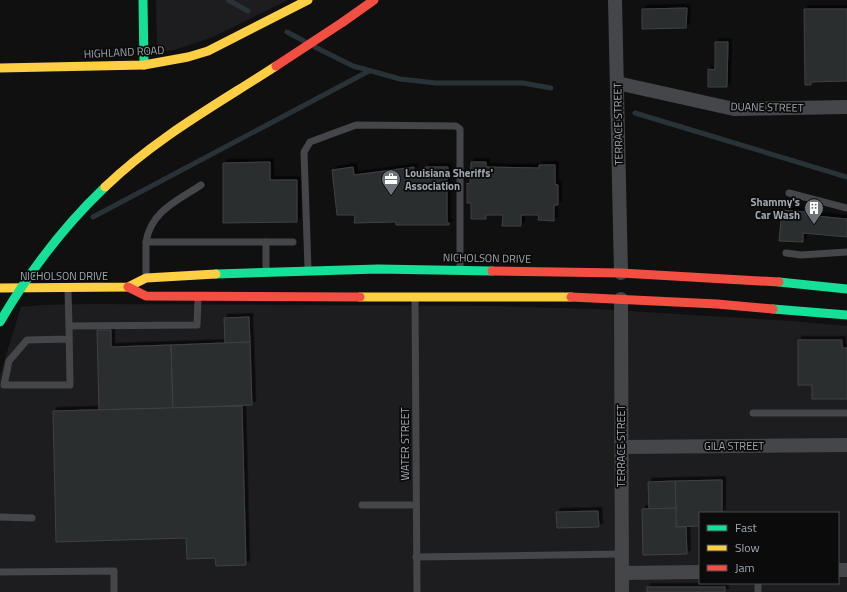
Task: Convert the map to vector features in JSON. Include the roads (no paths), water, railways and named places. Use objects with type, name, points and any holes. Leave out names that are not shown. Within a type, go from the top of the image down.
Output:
[{"type":"main road","points":[[143,0],[144,65]]},
{"type":"main road","name":"HIGHLAND ROAD","points":[[0,68],[144,65],[188,57],[208,50],[308,0]]},
{"type":"main road","points":[[0,322],[21,287],[58,239],[86,207],[137,158],[169,134],[278,65],[371,2]]},
{"type":"main road","name":"NICHOLSON DRIVE","points":[[0,288],[128,287],[146,278],[308,270],[378,269],[621,273],[757,280],[847,290]]},
{"type":"main road","name":"NICHOLSON DRIVE","points":[[128,287],[146,296],[482,296],[717,304],[847,315]]},
{"type":"main road","points":[[49,297],[53,295],[58,288]]},
{"type":"main road","points":[[0,307],[22,303]]},
{"type":"street","name":"TERRACE STREET","points":[[615,0],[621,273]]},
{"type":"street","name":"DUANE STREET","points":[[617,83],[734,109],[847,107]]},
{"type":"street","name":"TERRACE STREET","points":[[621,300],[622,592]]},
{"type":"street","name":"GILA STREET","points":[[622,447],[847,446]]},
{"type":"street","points":[[622,573],[699,572]]},
{"type":"lane","points":[[308,270],[304,152],[310,142],[356,125],[456,126],[460,129],[460,270]]},
{"type":"lane","points":[[146,278],[146,242],[150,227],[164,209],[201,186]]},
{"type":"lane","points":[[789,193],[847,208]]},
{"type":"lane","points":[[146,242],[293,242]]},
{"type":"lane","points":[[266,242],[266,272]]},
{"type":"lane","points":[[786,253],[801,255],[847,252]]},
{"type":"lane","points":[[68,288],[70,385],[4,385],[3,378],[9,361],[26,340],[69,339]]},
{"type":"lane","points":[[69,326],[197,325],[198,296]]},
{"type":"lane","name":"WATER STREET","points":[[415,296],[416,592]]},
{"type":"lane","points":[[753,413],[847,413]]},
{"type":"lane","points":[[362,505],[416,505]]},
{"type":"lane","points":[[0,517],[32,518]]},
{"type":"lane","points":[[416,557],[622,554]]},
{"type":"lane","points":[[0,572],[114,571],[114,592]]},
{"type":"waterway","points":[[228,0],[248,11]]},
{"type":"waterway","points":[[287,32],[304,41]]},
{"type":"waterway","points":[[315,47],[353,66],[400,79],[436,83],[523,83],[551,88]]},
{"type":"waterway","points":[[93,217],[369,71]]},
{"type":"waterway","points":[[635,113],[847,177]]},
{"type":"place","name":"Louisiana Sheriffs' Association","points":[[391,196]]},
{"type":"place","name":"Shammy's Car Wash","points":[[814,225]]}]
